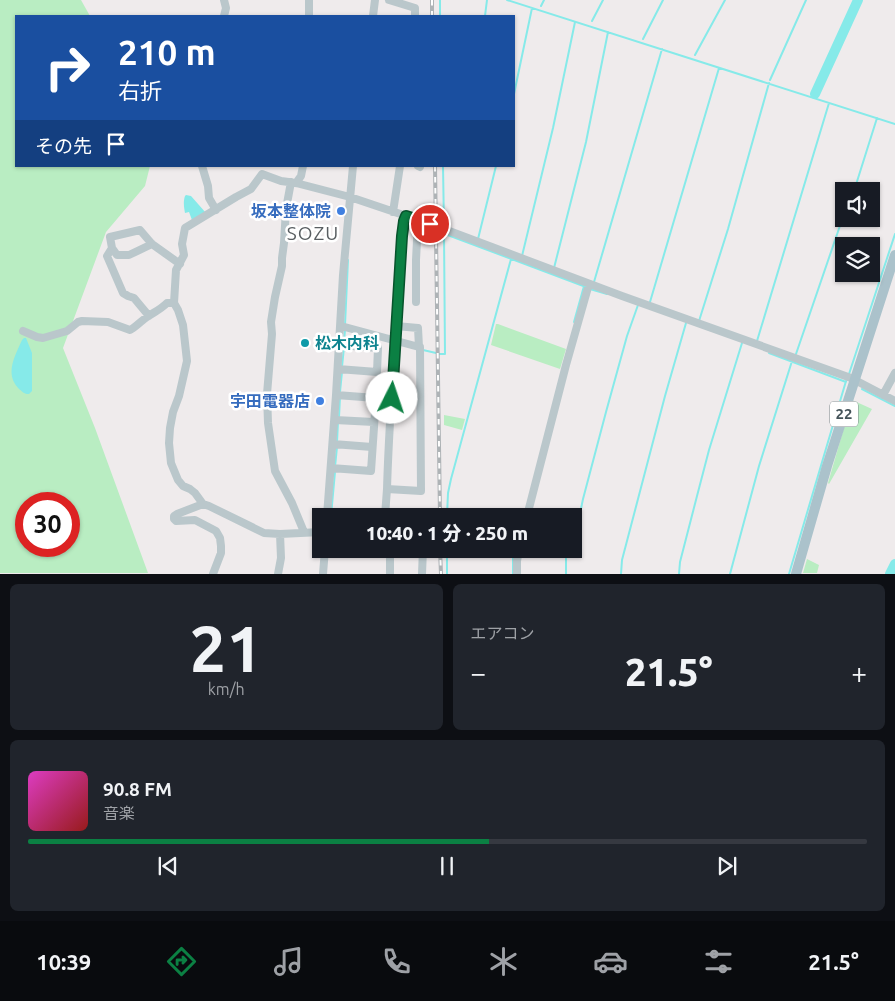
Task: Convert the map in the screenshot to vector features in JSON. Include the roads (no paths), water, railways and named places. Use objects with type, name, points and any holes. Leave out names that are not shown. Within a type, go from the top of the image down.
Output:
[{"type":"main road","name":"22","points":[[796,574],[850,378],[895,255]]},
{"type":"street","points":[[224,0],[226,8],[224,15]]},
{"type":"street","points":[[309,0],[309,15]]},
{"type":"street","points":[[373,15],[375,0]]},
{"type":"street","points":[[389,0],[415,8],[415,15]]},
{"type":"street","points":[[202,167],[208,186],[209,198],[216,210]]},
{"type":"street","points":[[256,167],[262,174],[281,181],[294,182],[350,197],[393,212],[405,219],[447,230],[588,286],[850,378],[895,401]]},
{"type":"street","points":[[303,167],[301,176],[294,182],[286,209],[282,266],[271,322],[272,334],[267,394],[268,423],[276,471],[304,532]]},
{"type":"street","points":[[328,508],[336,445],[344,327],[346,229],[353,167]]},
{"type":"street","points":[[393,212],[400,167]]},
{"type":"street","points":[[262,174],[251,190],[236,196],[185,228],[182,244],[184,255],[176,270],[174,303],[183,325],[187,361],[170,428],[169,443],[172,462],[178,480],[183,486],[195,493],[203,504],[264,533],[312,532]]},
{"type":"street","points":[[386,508],[387,489],[385,473],[390,398],[396,342],[402,236],[405,219]]},
{"type":"street","points":[[416,302],[418,223]]},
{"type":"street","points":[[152,244],[130,256],[117,255],[112,248],[110,237],[140,230],[152,244],[180,264]]},
{"type":"street","points":[[112,248],[107,256],[123,293],[134,298],[149,316]]},
{"type":"street","points":[[529,508],[588,286]]},
{"type":"street","points":[[23,331],[43,338],[67,331],[82,321],[108,322],[130,330],[160,310],[167,303],[174,303]]},
{"type":"street","points":[[387,489],[421,491],[421,348],[418,328],[396,326]]},
{"type":"street","points":[[344,327],[421,348]]},
{"type":"street","points":[[341,370],[377,372],[378,348],[342,345]]},
{"type":"street","points":[[883,395],[895,373]]},
{"type":"street","points":[[339,395],[390,398]]},
{"type":"street","points":[[371,471],[376,398]]},
{"type":"street","points":[[337,420],[374,422]]},
{"type":"street","points":[[336,445],[372,447]]},
{"type":"street","points":[[334,468],[385,473]]},
{"type":"street","points":[[203,504],[177,514],[174,516],[174,519],[176,521],[194,520],[216,531],[222,546],[213,574]]},
{"type":"street","points":[[278,574],[280,534]]},
{"type":"street","points":[[323,574],[324,558]]},
{"type":"street","points":[[390,558],[390,574]]},
{"type":"street","points":[[422,574],[423,558]]},
{"type":"street","points":[[517,574],[518,558]]},
{"type":"water","points":[[186,195],[191,196],[206,213],[192,220],[189,212],[185,213],[184,202]]},
{"type":"water","points":[[24,338],[26,338],[32,353],[32,391],[29,394],[19,389],[12,377],[12,365]]},
{"type":"waterway","points":[[440,0],[440,15]]},
{"type":"waterway","points":[[485,15],[487,0]]},
{"type":"waterway","points":[[507,0],[895,124]]},
{"type":"waterway","points":[[541,6],[544,0]]},
{"type":"waterway","points":[[592,21],[603,0]]},
{"type":"waterway","points":[[643,39],[663,0]]},
{"type":"waterway","points":[[695,55],[725,0]]},
{"type":"waterway","points":[[770,80],[806,0]]},
{"type":"waterway","points":[[815,94],[858,0]]},
{"type":"waterway","points":[[515,89],[532,8]]},
{"type":"waterway","points":[[522,256],[553,128],[575,22]]},
{"type":"waterway","points":[[554,268],[586,142],[608,32]]},
{"type":"waterway","points":[[594,282],[662,49]]},
{"type":"waterway","points":[[650,302],[719,68]]},
{"type":"waterway","points":[[699,321],[728,229],[769,83]]},
{"type":"waterway","points":[[757,341],[829,103]]},
{"type":"waterway","points":[[857,182],[877,118]]},
{"type":"waterway","points":[[443,167],[444,226]]},
{"type":"waterway","points":[[478,239],[496,167]]},
{"type":"waterway","points":[[406,220],[416,224]]},
{"type":"waterway","points":[[420,225],[434,230]]},
{"type":"waterway","points":[[796,354],[840,227]]},
{"type":"waterway","points":[[437,231],[586,287]]},
{"type":"waterway","points":[[439,354],[445,354],[444,234]]},
{"type":"waterway","points":[[849,374],[895,234]]},
{"type":"waterway","points":[[447,508],[451,479],[511,259]]},
{"type":"waterway","points":[[345,325],[348,260]]},
{"type":"waterway","points":[[574,322],[584,286]]},
{"type":"waterway","points":[[590,289],[607,294]]},
{"type":"waterway","points":[[581,508],[627,336],[638,305]]},
{"type":"waterway","points":[[621,574],[622,560],[686,323]]},
{"type":"waterway","points":[[344,342],[345,330]]},
{"type":"waterway","points":[[679,574],[680,562],[709,450],[742,343]]},
{"type":"waterway","points":[[342,367],[344,347]]},
{"type":"waterway","points":[[423,350],[436,353]]},
{"type":"waterway","points":[[769,353],[846,382]]},
{"type":"waterway","points":[[730,574],[759,466],[792,361]]},
{"type":"waterway","points":[[340,392],[342,372]]},
{"type":"waterway","points":[[789,574],[846,381]]},
{"type":"waterway","points":[[862,389],[895,406]]},
{"type":"waterway","points":[[339,417],[340,397]]},
{"type":"waterway","points":[[337,442],[338,422]]},
{"type":"waterway","points":[[335,467],[337,447]]},
{"type":"waterway","points":[[332,508],[335,472]]},
{"type":"waterway","points":[[447,558],[447,574]]},
{"type":"waterway","points":[[513,558],[513,574]]},
{"type":"waterway","points":[[566,558],[566,574]]},
{"type":"waterway","points":[[890,574],[895,564]]},
{"type":"railway","points":[[432,0],[432,15]]},
{"type":"railway","points":[[435,167],[440,508]]},
{"type":"railway","points":[[440,558],[441,574]]},
{"type":"place","name":"坂本整体院","points":[[341,211]]},
{"type":"place","name":"松木内科","points":[[305,343]]},
{"type":"place","name":"宇田電器店","points":[[320,401]]},
{"type":"district","name":"SOZU","points":[[313,233]]}]
